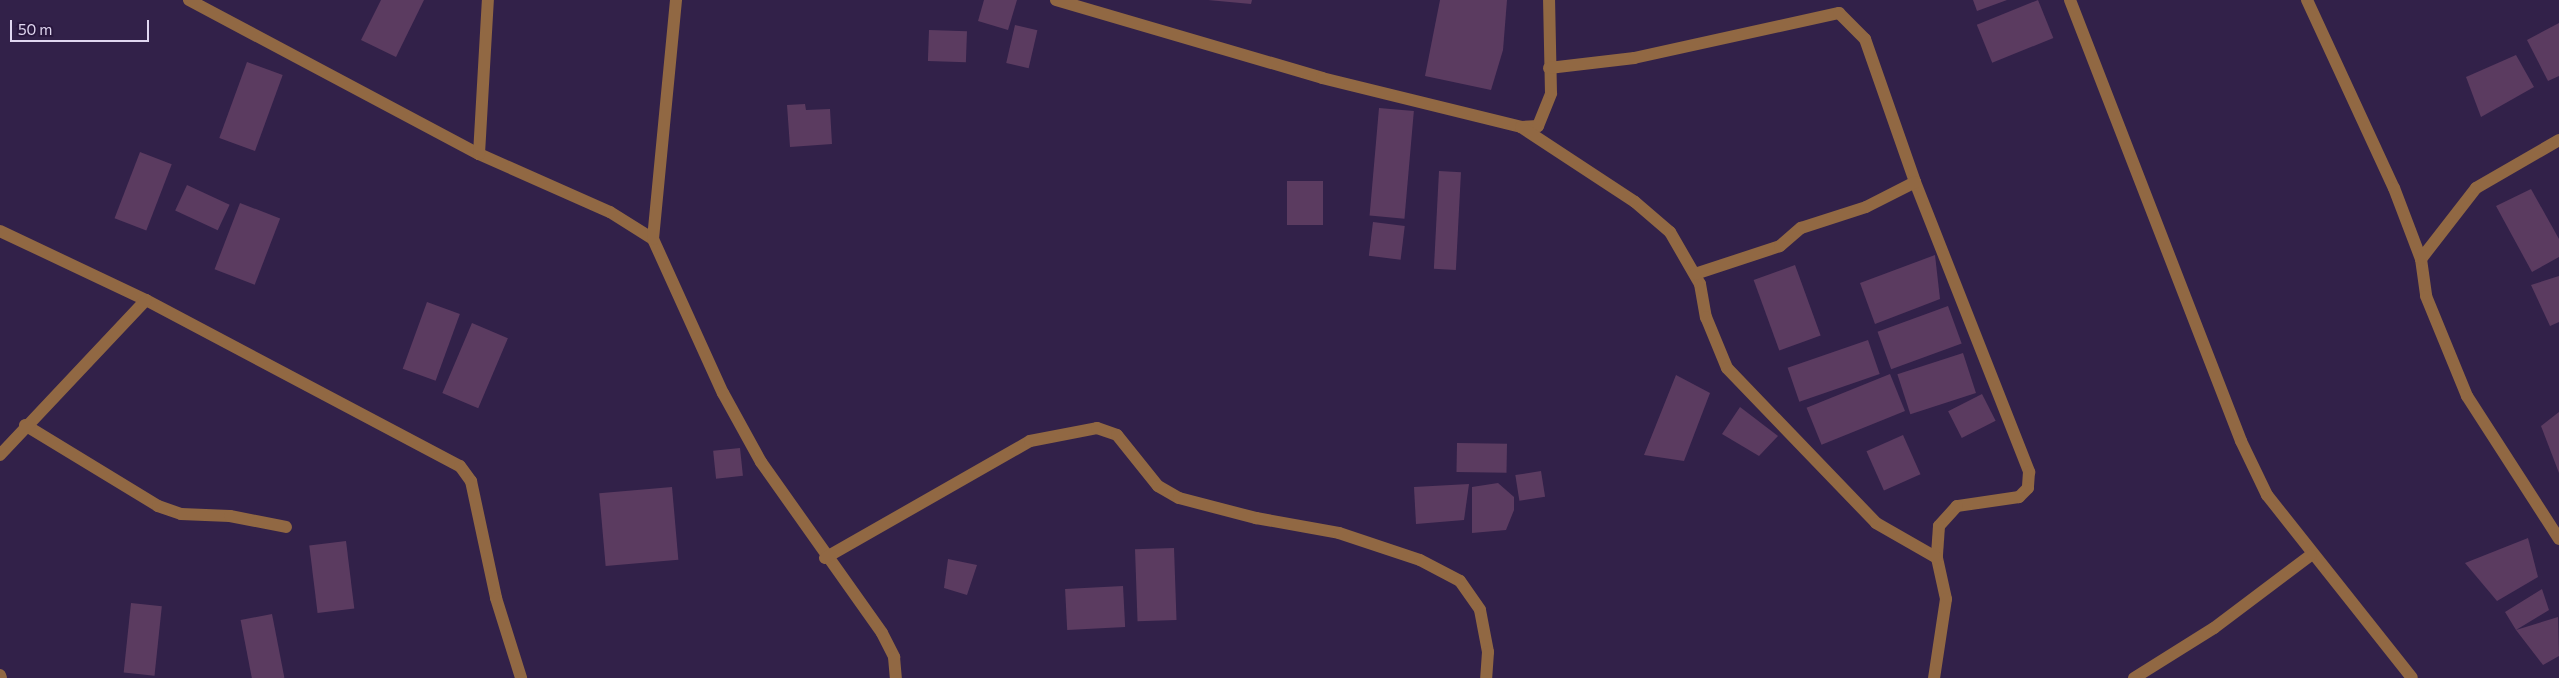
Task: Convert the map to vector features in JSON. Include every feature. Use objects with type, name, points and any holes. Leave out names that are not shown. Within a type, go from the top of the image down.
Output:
[{"type":"street","points":[[189,0],[479,154],[610,212],[653,239]]},
{"type":"street","points":[[479,154],[488,0]]},
{"type":"street","points":[[676,0],[653,239],[722,393],[760,462],[825,558],[882,633],[899,678]]},
{"type":"street","points":[[1056,0],[1322,78],[1521,127],[1538,126],[1551,92],[1549,0]]},
{"type":"street","points":[[2070,0],[2241,441],[2267,495],[2311,556],[2412,678]]},
{"type":"street","points":[[2307,0],[2394,188],[2421,259],[2426,296],[2467,396],[2559,539]]},
{"type":"street","points":[[1549,68],[1634,58],[1839,14],[1865,39],[1915,182],[2029,472],[2028,488],[2019,497],[1957,506],[1944,515],[1939,526],[1937,558],[1946,599],[1934,678]]},
{"type":"street","points":[[1521,127],[1635,202],[1670,232],[1695,274],[1727,368],[1876,523],[1937,558]]},
{"type":"street","points":[[2421,259],[2476,188],[2559,140]]},
{"type":"street","points":[[1695,274],[1772,249],[1801,228],[1874,204],[1915,182]]},
{"type":"street","points":[[0,231],[146,300],[460,466],[471,481],[496,598],[521,678]]},
{"type":"street","points":[[0,455],[25,425],[146,300]]},
{"type":"street","points":[[25,425],[158,506],[181,514],[230,516],[286,527]]},
{"type":"street","points":[[825,558],[1030,441],[1097,428],[1117,435],[1158,486],[1179,498],[1256,518],[1339,532],[1420,560],[1460,581],[1480,610],[1488,652],[1486,678]]},
{"type":"street","points":[[2134,678],[2214,628],[2311,556]]},
{"type":"building","points":[[381,0],[424,0],[396,57],[361,40]]},
{"type":"building","points":[[984,0],[1017,0],[1008,30],[978,21]]},
{"type":"building","points":[[1208,0],[1252,0],[1251,4]]},
{"type":"building","points":[[1440,0],[1507,0],[1503,50],[1491,90],[1425,76]]},
{"type":"building","points":[[1973,0],[2007,0],[1977,11]]},
{"type":"building","points":[[2038,0],[2053,38],[1992,63],[1977,25]]},
{"type":"building","points":[[2559,23],[2559,76],[2548,81],[2527,40]]},
{"type":"building","points":[[1015,25],[1037,30],[1029,68],[1006,63]]},
{"type":"building","points":[[929,30],[967,31],[966,62],[928,61]]},
{"type":"building","points":[[2516,55],[2534,87],[2481,117],[2466,77]]},
{"type":"building","points":[[247,62],[283,75],[255,151],[219,138]]},
{"type":"building","points":[[805,104],[806,110],[830,109],[832,144],[790,147],[787,105]]},
{"type":"building","points":[[1379,108],[1414,111],[1404,219],[1370,216]]},
{"type":"building","points":[[140,152],[172,164],[146,230],[115,218]]},
{"type":"building","points":[[1439,171],[1461,172],[1456,270],[1434,269]]},
{"type":"building","points":[[1287,181],[1323,181],[1323,225],[1287,225]]},
{"type":"building","points":[[187,185],[230,205],[218,230],[175,210]]},
{"type":"building","points":[[2531,189],[2559,239],[2559,257],[2532,272],[2496,206]]},
{"type":"building","points":[[240,203],[280,218],[255,285],[215,269]]},
{"type":"building","points":[[1373,222],[1405,226],[1401,260],[1369,256]]},
{"type":"building","points":[[1935,255],[1940,299],[1875,324],[1860,283]]},
{"type":"building","points":[[1795,265],[1821,335],[1779,351],[1754,280]]},
{"type":"building","points":[[2559,276],[2559,322],[2550,326],[2531,285]]},
{"type":"building","points":[[427,302],[460,314],[436,381],[403,369]]},
{"type":"building","points":[[1948,306],[1962,344],[1891,369],[1878,332]]},
{"type":"building","points":[[472,323],[508,338],[478,408],[442,393]]},
{"type":"building","points":[[1868,340],[1880,374],[1799,402],[1788,368]]},
{"type":"building","points":[[1963,353],[1976,393],[1910,414],[1897,374]]},
{"type":"building","points":[[1890,374],[1905,411],[1822,445],[1807,408]]},
{"type":"building","points":[[1676,375],[1710,393],[1684,461],[1644,455]]},
{"type":"building","points":[[1982,394],[1996,421],[1962,438],[1948,411]]},
{"type":"building","points":[[1740,407],[1778,436],[1759,456],[1722,434]]},
{"type":"building","points":[[2559,412],[2559,473],[2541,426]]},
{"type":"building","points":[[1903,435],[1920,474],[1884,491],[1866,451]]},
{"type":"building","points":[[1457,443],[1507,444],[1506,473],[1456,472]]},
{"type":"building","points":[[740,448],[743,476],[716,479],[713,451]]},
{"type":"building","points":[[1541,471],[1545,497],[1519,501],[1515,475]]},
{"type":"building","points":[[1498,483],[1514,497],[1514,510],[1506,530],[1472,533],[1472,487]]},
{"type":"building","points":[[1469,484],[1464,520],[1416,524],[1414,487]]},
{"type":"building","points":[[672,487],[678,560],[606,566],[599,493]]},
{"type":"building","points":[[2528,538],[2538,577],[2497,601],[2465,563]]},
{"type":"building","points":[[346,541],[354,608],[318,613],[309,546]]},
{"type":"building","points":[[1174,548],[1177,620],[1138,621],[1135,549]]},
{"type":"building","points":[[948,559],[977,565],[967,595],[944,588]]},
{"type":"building","points":[[1123,586],[1125,627],[1067,630],[1065,589]]},
{"type":"building","points":[[2542,589],[2549,610],[2516,630],[2505,612]]},
{"type":"building","points":[[131,603],[162,606],[155,676],[124,673]]},
{"type":"building","points":[[272,614],[284,678],[252,678],[241,620]]},
{"type":"building","points":[[2558,617],[2559,656],[2543,665],[2516,630]]}]
